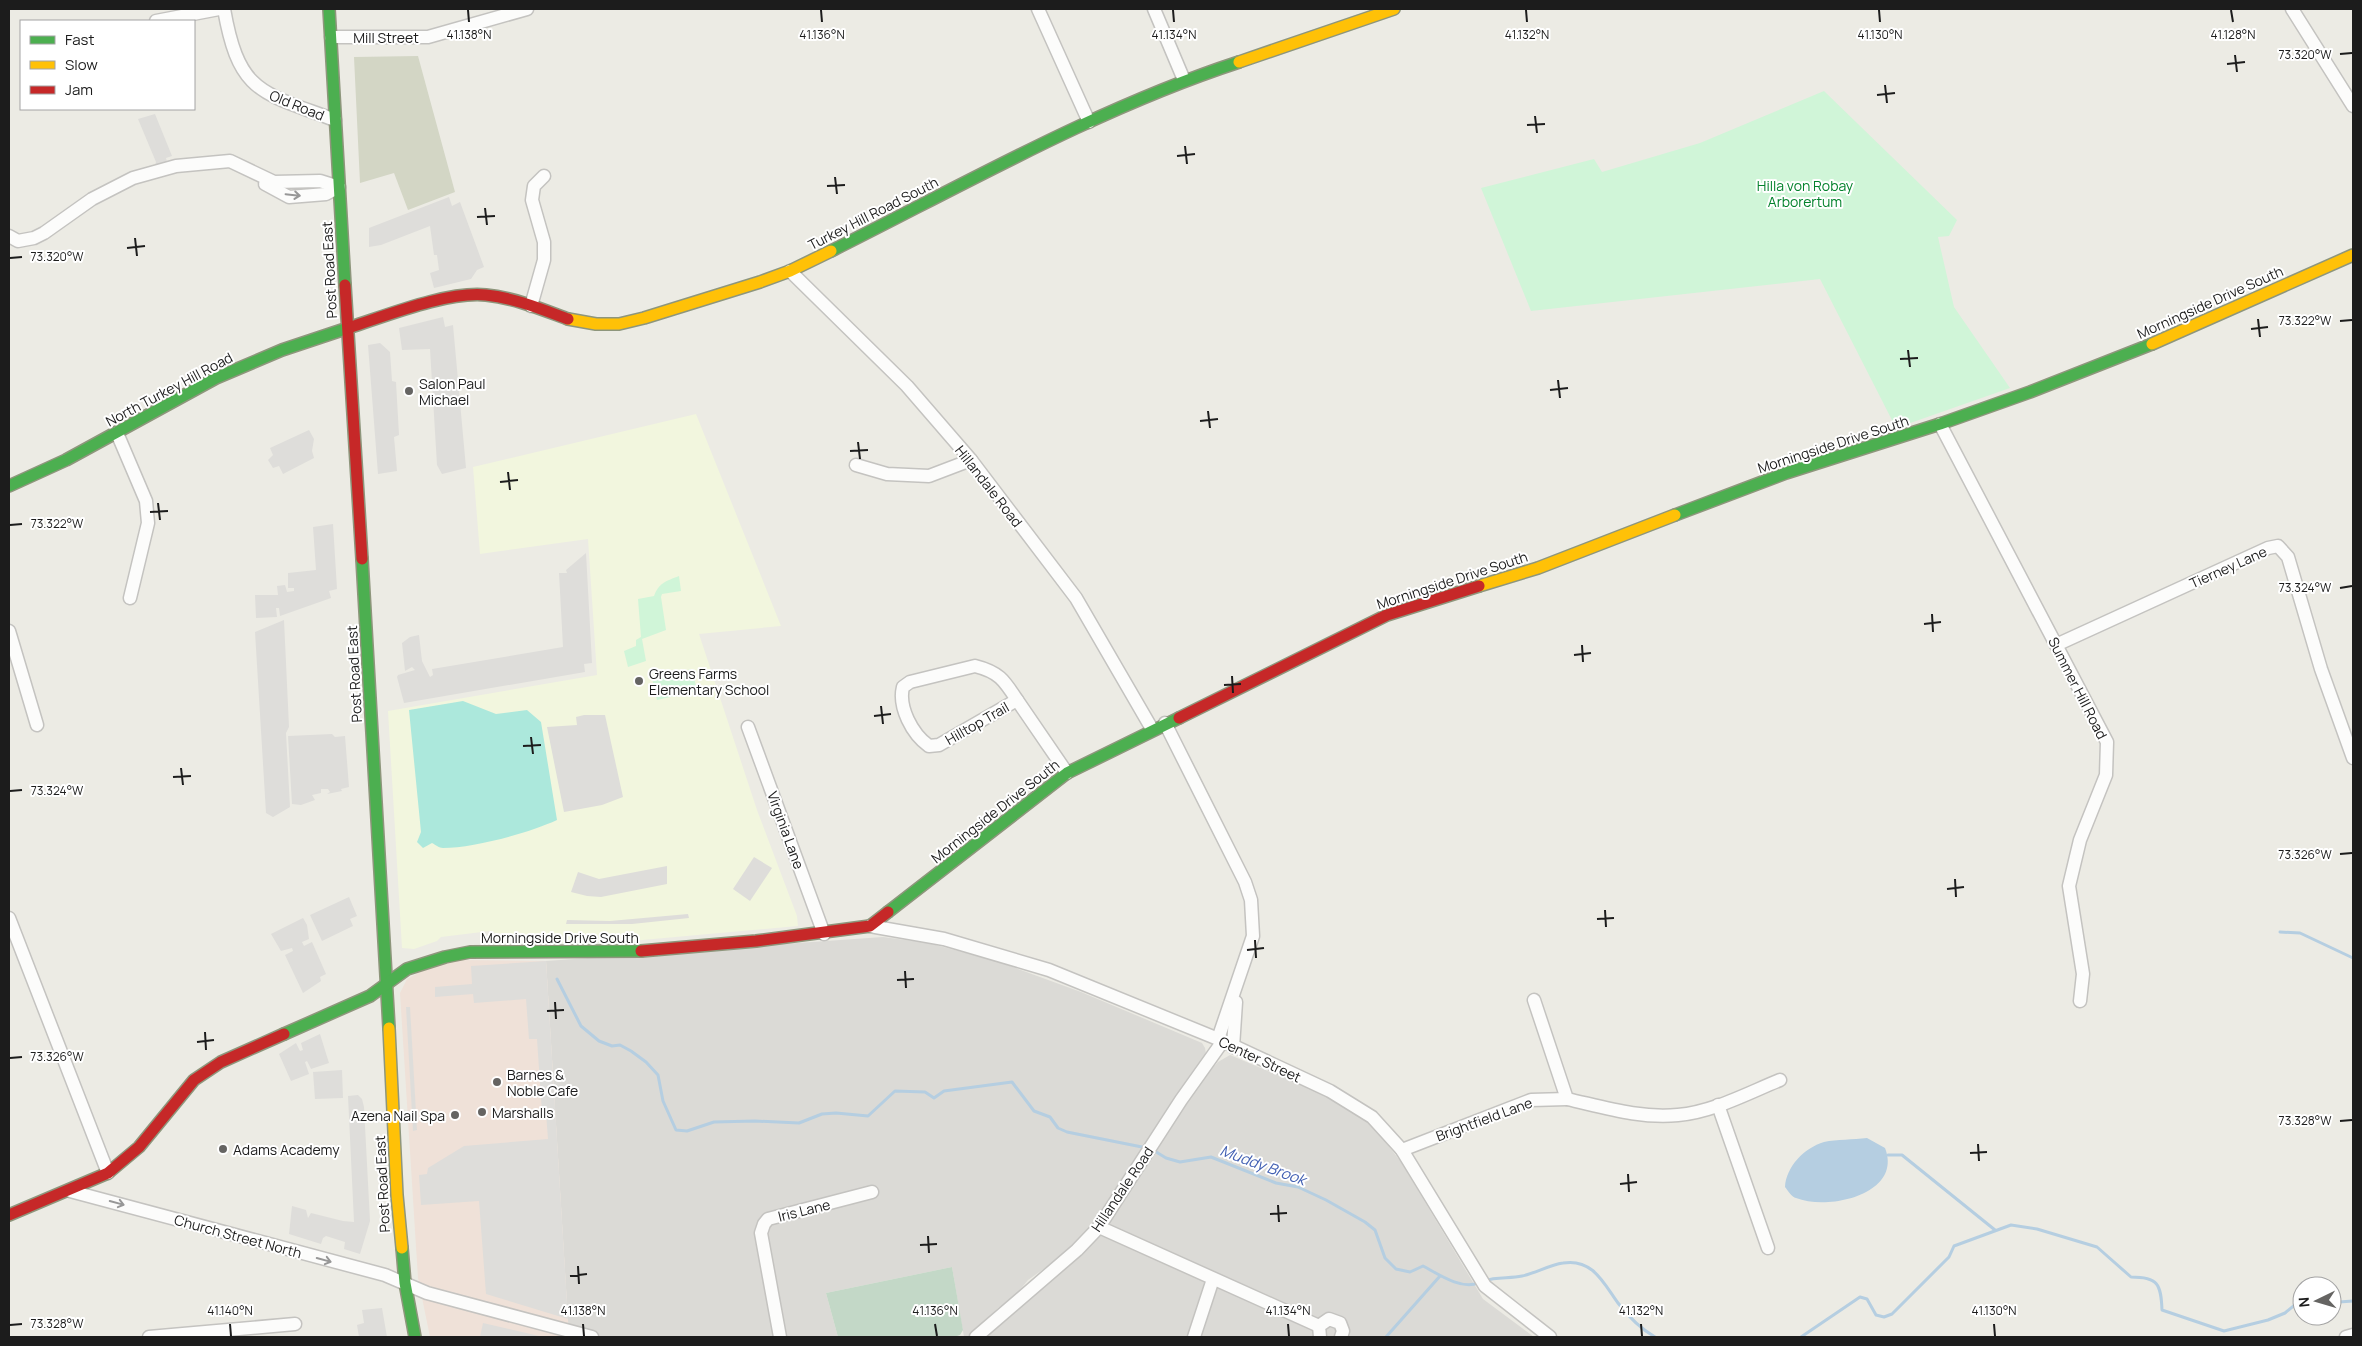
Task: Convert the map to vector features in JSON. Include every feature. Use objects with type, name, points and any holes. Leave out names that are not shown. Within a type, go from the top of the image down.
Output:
[{"type":"street","points":[[161,20],[219,9]]},
{"type":"street","name":"Old Road","points":[[224,9],[234,52],[250,80],[270,95],[335,120]]},
{"type":"street","name":"Post Road East","points":[[329,9],[387,982],[397,1195],[405,1283],[415,1337]]},
{"type":"street","name":"Mill Street","points":[[331,37],[428,37],[527,9]]},
{"type":"street","points":[[1038,9],[1089,122]]},
{"type":"street","points":[[1154,9],[1184,80]]},
{"type":"street","name":"Turkey Hill Road South","points":[[347,329],[390,314],[462,296],[494,296],[531,306],[575,322],[596,324],[619,324],[706,299],[790,271],[1089,122],[1184,80],[1394,9]]},
{"type":"street","points":[[2292,9],[2353,106]]},
{"type":"street","points":[[9,236],[18,241],[34,238],[92,199],[133,178],[176,166],[217,162],[236,169],[289,196],[326,194],[339,187]]},
{"type":"street","points":[[531,306],[544,260],[544,242],[532,200],[534,186],[544,176]]},
{"type":"street","name":"Morningside Drive South","points":[[9,1215],[108,1173],[139,1147],[194,1080],[221,1062],[370,996],[407,969],[470,952],[620,953],[824,934],[870,926],[1067,773],[1152,729],[1387,615],[1538,568],[1786,473],[1940,424],[2030,392],[2171,337],[2353,255]]},
{"type":"street","name":"Hillandale Road","points":[[790,271],[907,386],[971,460],[1076,598],[1152,729]]},
{"type":"street","name":"North Turkey Hill Road","points":[[9,486],[47,470],[216,378],[282,350],[347,329]]},
{"type":"street","name":"Summer Hill Road","points":[[1940,424],[2107,742],[2106,775],[2080,840],[2069,886],[2083,974],[2080,1001]]},
{"type":"street","points":[[117,433],[146,501],[148,522],[130,598]]},
{"type":"street","points":[[856,465],[887,474],[929,476],[971,460]]},
{"type":"street","name":"Tierney Lane","points":[[2056,645],[2268,548],[2278,546],[2288,557],[2320,669],[2353,758]]},
{"type":"street","points":[[9,631],[37,725]]},
{"type":"street","name":"Hilltop Trail","points":[[1017,700],[939,745],[929,746],[920,740],[913,730],[900,696],[903,686],[910,682],[975,666],[997,673],[1006,682],[1067,773]]},
{"type":"street","name":"Hillandale Road","points":[[976,1337],[1077,1250],[1099,1227],[1154,1141],[1224,1042],[1237,988],[1253,936],[1252,900],[1245,882],[1165,724]]},
{"type":"street","name":"Virginia Lane","points":[[748,727],[824,934]]},
{"type":"street","points":[[9,918],[108,1173]]},
{"type":"street","name":"Center Street","points":[[870,926],[944,938],[1049,970],[1224,1042],[1330,1091],[1372,1117],[1402,1150],[1482,1281],[1543,1335]]},
{"type":"street","points":[[1534,1000],[1567,1099]]},
{"type":"street","name":"Brightfield Lane","points":[[1402,1150],[1531,1100],[1567,1099],[1640,1115],[1678,1115],[1718,1104],[1780,1080]]},
{"type":"street","points":[[1718,1104],[1768,1248]]},
{"type":"street","name":"Church Street North","points":[[70,1190],[384,1275],[427,1293],[592,1337]]},
{"type":"street","name":"Iris Lane","points":[[780,1337],[761,1233],[764,1224],[768,1219],[872,1192]]},
{"type":"street","points":[[1099,1227],[1213,1279],[1320,1332],[1325,1321],[1336,1321],[1342,1327],[1341,1337]]},
{"type":"street","points":[[1194,1337],[1213,1279]]},
{"type":"street","points":[[149,1337],[295,1324]]},
{"type":"street","points":[[2346,1337],[2353,1336]]},
{"type":"shaded area","points":[[418,56],[455,192],[408,210],[394,173],[360,183],[354,57]]},
{"type":"shaded area","points":[[155,114],[172,156],[166,158],[167,162],[155,165],[156,162],[138,119]]},
{"type":"shaded area","points":[[449,197],[452,206],[460,202],[484,267],[477,270],[471,279],[434,288],[430,273],[439,270],[437,255],[434,255],[430,226],[381,245],[369,247],[369,228]]},
{"type":"shaded area","points":[[443,317],[445,327],[453,325],[466,468],[442,474],[437,465],[430,349],[402,350],[399,328]]},
{"type":"shaded area","points":[[380,343],[390,352],[392,381],[396,382],[399,435],[394,437],[397,471],[378,474],[368,345]]},
{"type":"shaded area","name":"Greens Farms Elementary School","points":[[696,414],[781,626],[699,634],[757,810],[797,916],[798,926],[620,942],[577,943],[521,942],[490,931],[441,937],[437,941],[414,949],[402,948],[388,711],[597,675],[588,539],[480,554],[473,467]]},
{"type":"shaded area","points":[[309,430],[314,439],[312,451],[314,458],[283,474],[279,466],[273,468],[268,460],[273,455],[270,448]]},
{"type":"shaded area","points":[[333,524],[337,589],[329,591],[331,598],[280,616],[279,608],[276,608],[277,617],[256,618],[255,595],[278,595],[277,586],[285,585],[287,592],[294,591],[294,588],[288,588],[288,573],[316,570],[313,527]]},
{"type":"shaded area","points":[[586,553],[592,663],[584,664],[585,672],[404,703],[397,677],[398,675],[415,670],[412,667],[405,671],[402,643],[410,637],[419,635],[422,661],[430,677],[433,675],[432,669],[563,647],[559,573],[567,573],[566,570]]},
{"type":"shaded area","points":[[284,620],[289,727],[286,733],[290,807],[273,817],[266,813],[255,632]]},
{"type":"shaded area","points":[[463,701],[496,714],[527,710],[541,722],[557,820],[517,835],[485,843],[443,848],[432,843],[423,848],[417,842],[421,832],[409,710]]},
{"type":"shaded area","points":[[605,715],[623,797],[602,805],[564,812],[547,727],[577,725],[576,717]]},
{"type":"shaded area","points":[[332,734],[335,737],[345,736],[349,787],[341,789],[342,791],[327,794],[330,792],[328,789],[321,789],[321,793],[312,795],[315,800],[301,805],[292,804],[288,736]]},
{"type":"shaded area","points":[[754,857],[772,868],[750,901],[733,889]]},
{"type":"shaded area","points":[[667,866],[667,884],[601,897],[571,892],[578,872],[599,879]]},
{"type":"shaded area","points":[[349,897],[357,916],[350,919],[353,926],[322,941],[310,915]]},
{"type":"shaded area","points":[[688,914],[689,918],[632,924],[566,924],[567,920],[610,921]]},
{"type":"shaded area","points":[[303,918],[307,925],[309,939],[302,942],[304,946],[312,942],[326,974],[320,977],[321,981],[303,993],[285,955],[293,951],[292,948],[281,951],[271,934]]},
{"type":"shaded area","points":[[883,937],[928,943],[993,960],[1081,992],[1202,1043],[1206,1054],[1097,1220],[1062,1256],[1028,1280],[1013,1298],[998,1308],[968,1337],[964,1337],[952,1267],[826,1293],[838,1337],[569,1337],[546,961]]},
{"type":"shaded area","points":[[455,960],[546,961],[569,1337],[430,1337],[418,1278],[400,993],[407,979],[420,972]]},
{"type":"shaded area","points":[[546,961],[568,1319],[486,1294],[479,1201],[421,1205],[419,1175],[427,1174],[428,1168],[464,1146],[548,1139],[546,1113],[542,1113],[537,1039],[529,1039],[526,999],[474,1003],[473,994],[435,997],[435,987],[472,984],[471,966]]},
{"type":"shaded area","points":[[406,1007],[410,1007],[417,1130],[413,1131]]},
{"type":"shaded area","points":[[320,1034],[329,1063],[311,1069],[307,1061],[305,1062],[309,1074],[291,1081],[279,1054],[296,1043],[300,1051],[303,1050],[301,1043]]},
{"type":"shaded area","points":[[1230,1055],[1332,1098],[1370,1122],[1401,1162],[1483,1299],[1534,1337],[984,1337],[1064,1270],[1099,1234],[1207,1074],[1218,1062]]},
{"type":"shaded area","points":[[342,1070],[343,1098],[315,1099],[313,1072]]},
{"type":"shaded area","points":[[358,1095],[362,1099],[364,1107],[370,1221],[360,1254],[344,1249],[345,1242],[326,1236],[321,1244],[289,1234],[292,1206],[306,1210],[308,1218],[311,1213],[354,1222],[348,1096]]},
{"type":"shaded area","points":[[1867,1138],[1885,1148],[1888,1164],[1883,1177],[1873,1187],[1860,1195],[1843,1200],[1810,1201],[1796,1198],[1785,1187],[1789,1172],[1797,1159],[1810,1149],[1829,1141]]},
{"type":"shaded area","points":[[952,1267],[963,1330],[960,1335],[954,1337],[838,1337],[826,1293]]},
{"type":"shaded area","points":[[382,1308],[387,1337],[359,1337],[357,1325],[364,1323],[362,1310]]},
{"type":"shaded area","points":[[483,1323],[539,1336],[539,1337],[480,1337]]},
{"type":"green space","name":"Hilla von Robay Arborertum","points":[[1824,91],[1957,220],[1949,236],[1938,237],[1954,307],[2010,388],[1896,428],[1820,279],[1531,311],[1481,188],[1594,159],[1602,172],[1700,143]]},
{"type":"green space","points":[[679,576],[681,591],[662,594],[661,597],[666,630],[642,639],[646,661],[628,667],[624,651],[636,646],[636,640],[641,637],[638,599],[654,596],[658,588],[664,583]]},
{"type":"green space","points":[[692,669],[697,691],[657,700],[652,678]]},
{"type":"waterway","points":[[2280,932],[2300,933],[2353,958]]},
{"type":"waterway","name":"Muddy Brook","points":[[557,979],[581,1026],[599,1041],[612,1046],[620,1045],[631,1051],[646,1062],[658,1075],[663,1101],[676,1130],[687,1131],[714,1122],[799,1123],[822,1114],[836,1113],[868,1116],[895,1091],[925,1092],[934,1098],[944,1091],[1012,1082],[1034,1111],[1050,1117],[1058,1128],[1067,1132],[1147,1148]]},
{"type":"waterway","name":"Muddy Brook","points":[[1153,1150],[1166,1158],[1180,1162],[1211,1157],[1276,1183],[1298,1187],[1326,1200],[1365,1222],[1375,1230],[1385,1258],[1396,1269],[1410,1272],[1423,1266],[1457,1283],[1471,1285],[1478,1283]]},
{"type":"waterway","points":[[1888,1155],[1902,1155],[1995,1230]]},
{"type":"waterway","name":"Muddy Brook","points":[[1801,1337],[1860,1297],[1867,1299],[1876,1315],[1884,1317],[1892,1314],[1949,1257],[1954,1246],[2011,1225],[2037,1229],[2097,1247],[2131,1277],[2147,1278],[2156,1284],[2161,1294],[2162,1310],[2224,1331],[2268,1320],[2285,1313],[2292,1307]]},
{"type":"waterway","name":"Muddy Brook","points":[[1484,1281],[1522,1276],[1563,1263],[1582,1264],[1596,1274],[1630,1317],[1655,1337]]},
{"type":"waterway","points":[[1386,1337],[1440,1276]]},
{"type":"waterway","name":"Muddy Brook","points":[[2342,1302],[2353,1301]]},
{"type":"traffic: fast","points":[[329,9],[345,285]]},
{"type":"traffic: fast","points":[[831,251],[981,174],[1083,125],[1134,102],[1239,62]]},
{"type":"traffic: fast","points":[[9,486],[66,460],[216,378],[282,350],[351,327]]},
{"type":"traffic: fast","points":[[1675,515],[1786,473],[1940,424],[2030,392],[2152,344]]},
{"type":"traffic: fast","points":[[362,559],[389,1028]]},
{"type":"traffic: fast","points":[[888,912],[1067,773],[1179,718]]},
{"type":"traffic: fast","points":[[284,1034],[370,996],[407,969],[445,957],[470,952],[641,951]]},
{"type":"traffic: fast","points":[[402,1248],[405,1283],[415,1337]]},
{"type":"traffic: slow","points":[[1239,62],[1394,9]]},
{"type":"traffic: slow","points":[[568,319],[596,324],[619,324],[644,318],[760,282],[790,271],[831,251]]},
{"type":"traffic: slow","points":[[2152,344],[2353,255]]},
{"type":"traffic: slow","points":[[1479,586],[1538,568],[1675,515]]},
{"type":"traffic: slow","points":[[389,1028],[397,1195],[402,1248]]},
{"type":"traffic: jam","points":[[345,285],[362,559]]},
{"type":"traffic: jam","points":[[351,327],[436,300],[471,295],[486,295],[528,304],[568,319]]},
{"type":"traffic: jam","points":[[1179,718],[1387,615],[1479,586]]},
{"type":"traffic: jam","points":[[641,951],[756,941],[870,926],[888,912]]},
{"type":"traffic: jam","points":[[9,1215],[108,1173],[139,1147],[194,1080],[221,1062],[284,1034]]},
{"type":"place","name":"Salon Paul Michael","points":[[409,391]]},
{"type":"place","name":"Greens Farms Elementary School","points":[[639,681]]},
{"type":"place","name":"Barnes & Noble Cafe","points":[[497,1082]]},
{"type":"place","name":"Marshalls","points":[[482,1112]]},
{"type":"place","name":"Azena Nail Spa","points":[[455,1115]]},
{"type":"place","name":"Adams Academy","points":[[223,1149]]}]
